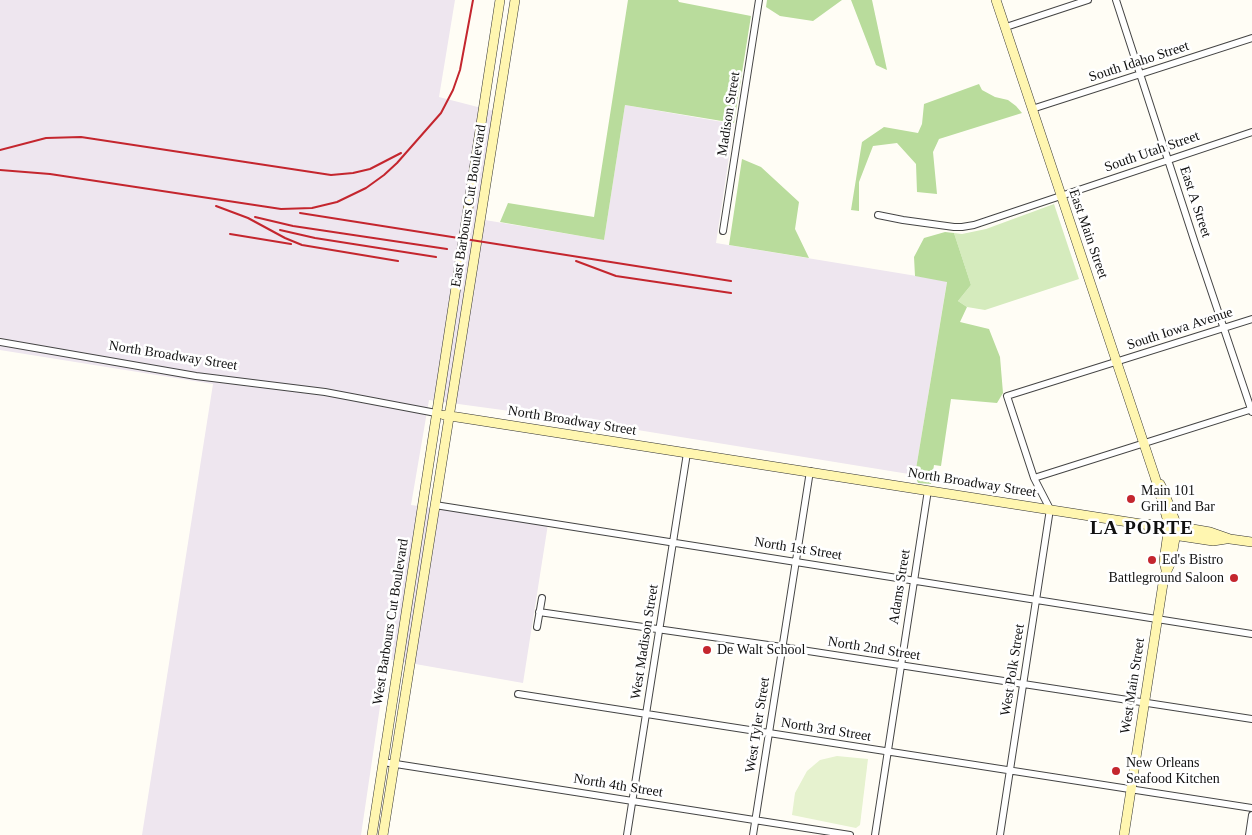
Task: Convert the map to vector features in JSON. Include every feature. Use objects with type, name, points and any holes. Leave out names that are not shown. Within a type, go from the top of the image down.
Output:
[{"type":"street","name":"East Barbours Cut Boulevard","points":[[436,413],[500,0]]},
{"type":"street","name":"East Barbours Cut Boulevard","points":[[449,415],[515,0]]},
{"type":"street","name":"Madison Street","points":[[723,231],[759,0]]},
{"type":"street","name":"East Main Street","points":[[996,0],[1172,530]]},
{"type":"street","points":[[1006,28],[1088,0]]},
{"type":"street","name":"East A Street","points":[[1116,0],[1195,243],[1252,410]]},
{"type":"street","name":"South Idaho Street","points":[[1032,109],[1252,38]]},
{"type":"street","points":[[480,130],[494,132]]},
{"type":"street","name":"South Utah Street","points":[[878,215],[898,220],[962,228],[1252,132]]},
{"type":"street","points":[[459,267],[473,269]]},
{"type":"street","name":"South Iowa Avenue","points":[[1034,478],[1007,396],[1252,319]]},
{"type":"street","name":"North Broadway Street","points":[[0,342],[196,376],[325,392],[436,413],[1141,524],[1213,541],[1230,539],[1252,542]]},
{"type":"street","points":[[1050,510],[1034,478],[1252,410]]},
{"type":"street","name":"West Barbours Cut Boulevard","points":[[372,835],[436,413]]},
{"type":"street","name":"West Barbours Cut Boulevard","points":[[383,835],[449,415]]},
{"type":"street","name":"West Madison Street","points":[[627,835],[687,453]]},
{"type":"street","name":"West Tyler Street","points":[[753,835],[810,471]]},
{"type":"street","name":"Adams Street","points":[[876,835],[928,490]]},
{"type":"street","name":"North 1st Street","points":[[435,505],[1252,634]]},
{"type":"street","name":"West Polk Street","points":[[1000,835],[1050,510]]},
{"type":"street","name":"West Main Street","points":[[1124,835],[1166,570],[1164,561],[1172,530]]},
{"type":"street","points":[[537,627],[542,598]]},
{"type":"street","name":"North 2nd Street","points":[[539,612],[1252,719]]},
{"type":"street","points":[[405,617],[418,620]]},
{"type":"street","points":[[397,673],[409,675]]},
{"type":"street","name":"North 3rd Street","points":[[518,694],[1131,791],[1252,808]]},
{"type":"street","name":"North 4th Street","points":[[383,762],[850,835]]},
{"type":"street","points":[[1249,835],[1252,815]]},
{"type":"shaded area","points":[[0,0],[455,0],[439,97],[501,113],[485,220],[604,240],[625,105],[734,124],[716,243],[947,281],[915,475],[576,420],[429,400],[411,505],[548,524],[523,683],[387,659],[361,835],[142,835],[213,384],[0,350]]},
{"type":"green space","points":[[628,0],[678,0],[679,2],[751,16],[734,123],[625,105],[604,240],[500,222],[508,203],[594,217]]},
{"type":"green space","points":[[767,0],[842,0],[813,21],[780,16],[766,7]]},
{"type":"green space","points":[[851,0],[872,0],[887,70],[876,65]]},
{"type":"green space","points":[[979,84],[982,90],[995,97],[1008,100],[1022,113],[939,139],[933,152],[937,194],[917,192],[916,164],[897,143],[873,146],[859,182],[859,211],[851,210],[862,142],[884,127],[918,133],[922,124],[924,104]]},
{"type":"green space","points":[[742,159],[761,167],[799,202],[795,229],[809,258],[729,245]]},
{"type":"green space","points":[[1054,204],[1079,279],[985,310],[967,307],[958,301],[971,285],[954,233],[962,234],[986,229]]},
{"type":"green space","points":[[945,232],[954,233],[971,285],[958,301],[967,307],[960,322],[989,329],[1000,357],[1003,393],[997,403],[951,399],[941,466],[934,465],[931,484],[918,483],[915,475],[947,282],[915,276],[914,257],[924,238]]},
{"type":"green space","points":[[837,756],[868,759],[860,825],[856,828],[792,815],[795,793],[807,771],[820,760]]},
{"type":"railway","points":[[0,170],[50,174],[281,209],[312,208],[337,202],[366,188],[384,175],[441,113],[453,90],[460,70],[473,0]]},
{"type":"railway","points":[[0,150],[46,138],[81,137],[331,175],[370,169],[401,153]]},
{"type":"railway","points":[[216,206],[248,218],[302,245],[398,261]]},
{"type":"railway","points":[[300,213],[731,281]]},
{"type":"railway","points":[[255,217],[293,226],[447,249]]},
{"type":"railway","points":[[280,230],[315,238],[436,257]]},
{"type":"railway","points":[[230,234],[291,244]]},
{"type":"railway","points":[[576,261],[616,276],[731,293]]},
{"type":"place","name":"Main 101 Grill and Bar","points":[[1131,499]]},
{"type":"place","name":"Ed's Bistro","points":[[1152,560]]},
{"type":"place","name":"Battleground Saloon","points":[[1234,578]]},
{"type":"place","name":"De Walt School","points":[[707,650]]},
{"type":"place","name":"New Orleans Seafood Kitchen","points":[[1116,771]]},
{"type":"district","name":"LA PORTE","points":[[1142,529]]}]
